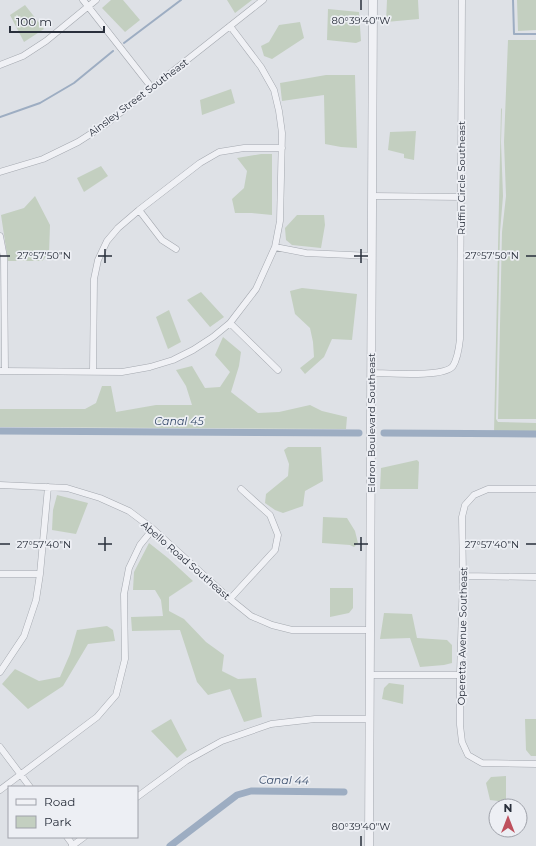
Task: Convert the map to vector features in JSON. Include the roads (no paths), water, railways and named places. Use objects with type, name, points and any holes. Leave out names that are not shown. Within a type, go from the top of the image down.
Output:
[{"type":"street","points":[[83,0],[152,88]]},
{"type":"street","points":[[0,65],[23,56],[46,41],[96,0]]},
{"type":"street","name":"Ainsley Street Southeast","points":[[0,172],[43,159],[78,142],[106,124],[264,0]]},
{"type":"street","name":"Eldron Boulevard Southeast","points":[[369,846],[373,0]]},
{"type":"street","name":"Ruffin Circle Southeast","points":[[371,373],[445,372],[453,367],[458,355],[460,339],[462,0]]},
{"type":"street","points":[[0,236],[4,257],[2,282],[2,371],[122,372],[150,367],[173,360],[193,350],[213,337],[230,323],[256,289],[275,247],[280,221],[282,133],[280,110],[274,90],[261,67],[230,26]]},
{"type":"street","points":[[92,371],[94,279],[98,260],[107,241],[118,228],[200,163],[219,152],[244,148],[282,148]]},
{"type":"street","points":[[372,196],[461,197]]},
{"type":"street","points":[[139,210],[162,240],[176,249]]},
{"type":"street","points":[[275,247],[306,253],[372,256]]},
{"type":"street","points":[[230,323],[278,370]]},
{"type":"street","name":"Abello Road Southeast","points":[[0,485],[67,488],[100,498],[129,511],[153,529],[230,599],[251,616],[272,625],[292,630],[370,630]]},
{"type":"street","points":[[0,672],[24,636],[36,600],[40,574],[48,487]]},
{"type":"street","points":[[230,599],[275,550],[278,535],[270,515],[241,489]]},
{"type":"street","name":"Operetta Avenue Southeast","points":[[536,489],[488,489],[474,495],[465,505],[462,517],[463,576],[460,674],[460,726],[462,742],[468,755],[482,763],[536,764]]},
{"type":"street","points":[[0,790],[97,717],[116,695],[125,660],[124,594],[128,568],[140,545],[153,529]]},
{"type":"street","points":[[0,574],[40,574]]},
{"type":"street","points":[[463,576],[536,577]]},
{"type":"street","points":[[370,675],[460,674]]},
{"type":"street","points":[[138,796],[186,761],[222,741],[271,724],[315,719],[370,719]]},
{"type":"street","points":[[0,747],[29,786]]},
{"type":"street","points":[[72,846],[83,838]]},
{"type":"waterway","points":[[124,43],[181,0]]},
{"type":"waterway","points":[[513,0],[514,34],[536,34]]},
{"type":"waterway","points":[[0,117],[40,103],[74,83],[113,51]]},
{"type":"waterway","name":"Canal 45","points":[[0,431],[359,433]]},
{"type":"waterway","name":"Canal 45","points":[[384,433],[536,434]]},
{"type":"waterway","name":"Canal 44","points":[[170,846],[237,795],[251,791],[344,792]]}]
